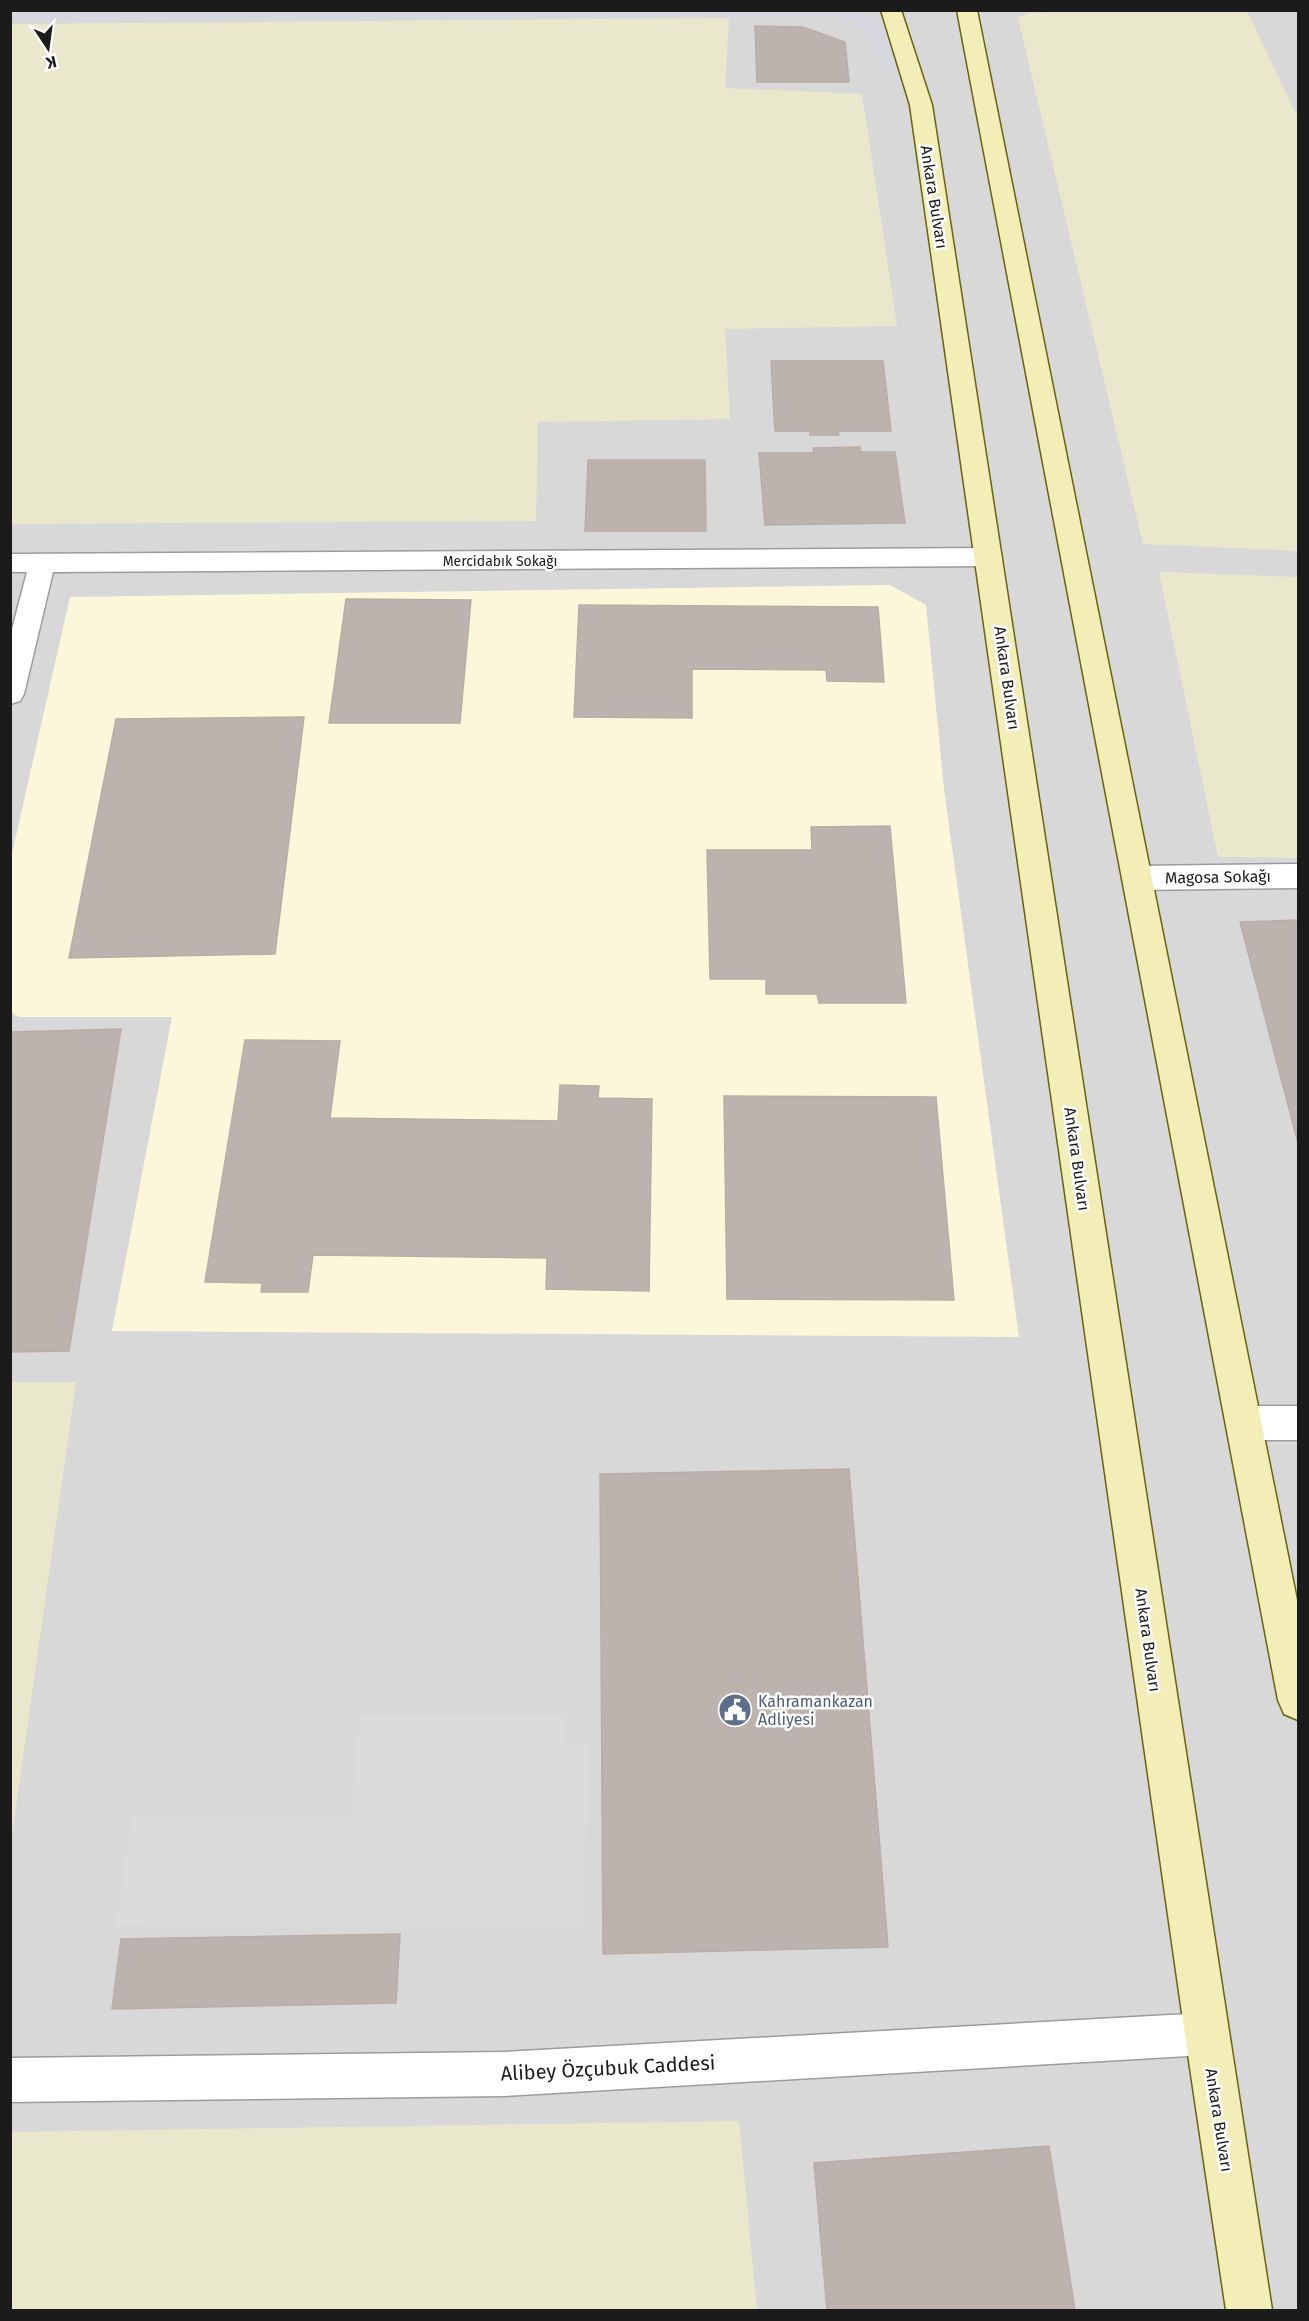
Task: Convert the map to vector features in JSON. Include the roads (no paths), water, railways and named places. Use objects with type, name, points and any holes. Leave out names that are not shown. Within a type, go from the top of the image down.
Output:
[{"type":"main road","name":"Ankara Bulvarı","points":[[891,10],[921,105],[1206,2034],[1249,2310]]},
{"type":"main road","points":[[967,10],[1299,1700]]},
{"type":"street","name":"Mercidabık Sokağı","points":[[10,563],[989,557]]},
{"type":"street","points":[[10,693],[42,564]]},
{"type":"street","name":"Magosa Sokağı","points":[[1138,878],[1299,876]]},
{"type":"street","points":[[1244,1423],[1299,1424]]},
{"type":"street","name":"Alibey Özçubuk Caddesi","points":[[10,2080],[506,2074],[1206,2034]]},
{"type":"place","name":"Kahramankazan Adliyesi","points":[[735,1710]]}]
